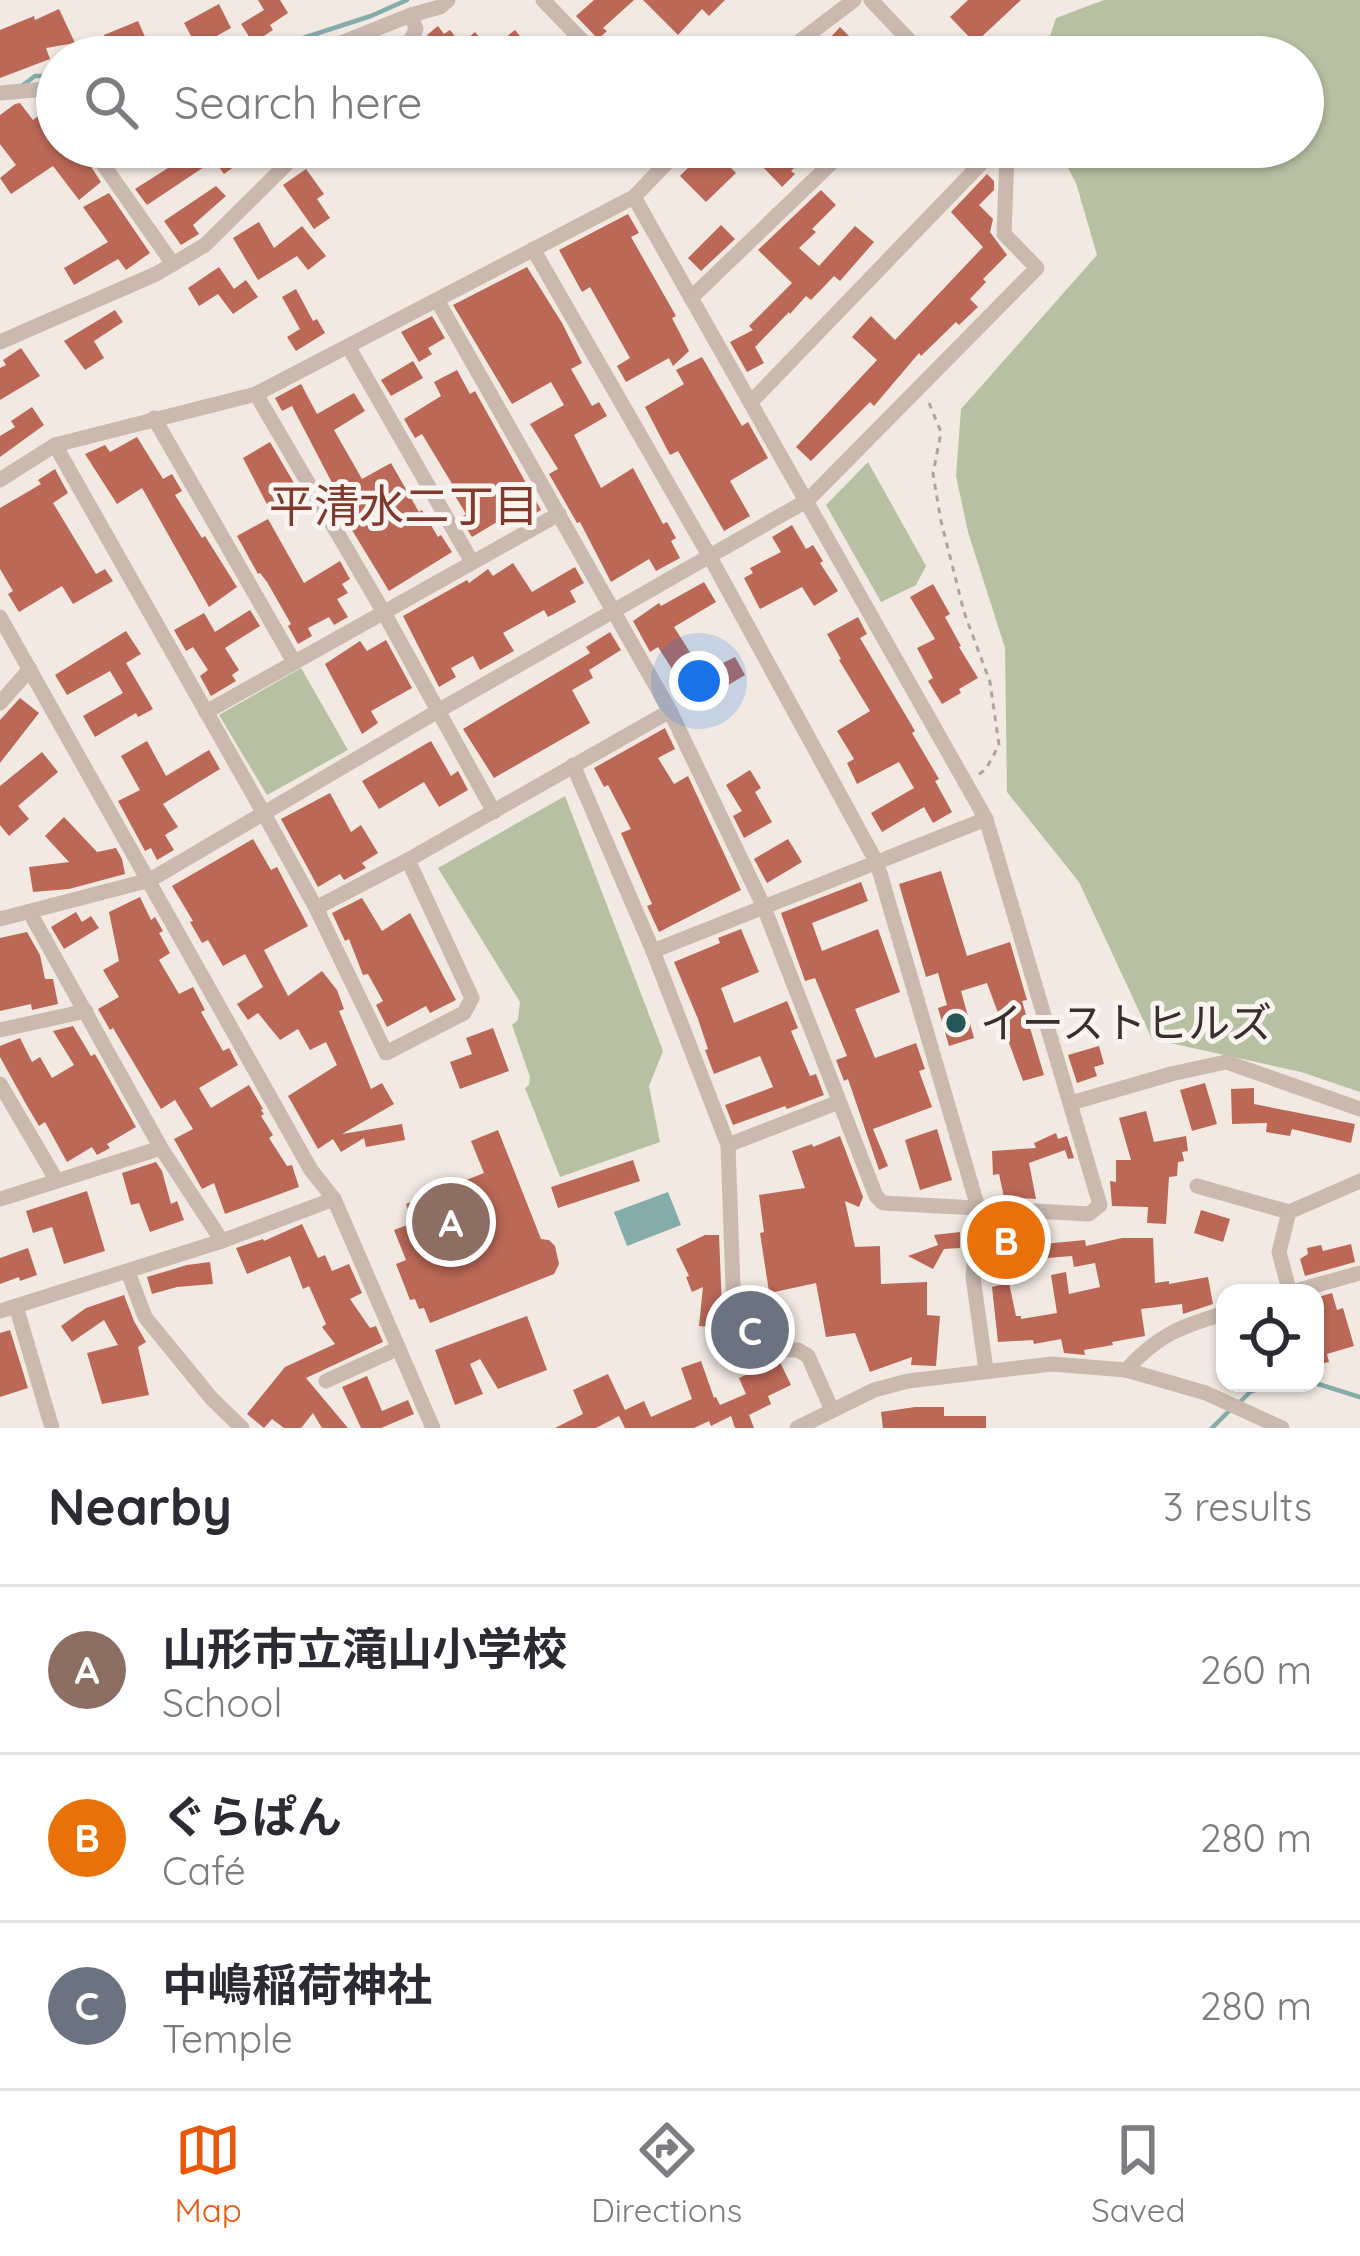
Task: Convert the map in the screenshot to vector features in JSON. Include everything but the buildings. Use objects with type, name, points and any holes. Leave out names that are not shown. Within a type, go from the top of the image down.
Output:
[{"type":"street","points":[[358,36],[448,0]]},
{"type":"street","points":[[543,0],[578,36]]},
{"type":"street","points":[[807,36],[854,0]]},
{"type":"street","points":[[871,0],[906,36]]},
{"type":"street","points":[[411,15],[416,29],[413,36]]},
{"type":"street","points":[[0,93],[36,90]]},
{"type":"street","points":[[106,168],[173,264]]},
{"type":"street","points":[[2,336],[173,264],[205,244],[283,168]]},
{"type":"street","points":[[0,480],[55,446],[256,394],[634,197],[662,168]]},
{"type":"street","points":[[692,298],[826,168]]},
{"type":"street","points":[[752,401],[980,168]]},
{"type":"street","points":[[0,919],[150,880],[808,500],[1037,268],[1004,234],[1006,168]]},
{"type":"street","points":[[436,300],[670,711],[764,905],[876,1196],[883,1203],[1089,1214],[1100,1205],[986,819],[634,197]]},
{"type":"street","points":[[533,249],[710,557],[877,863],[980,1210],[973,1276],[986,1370]]},
{"type":"street","points":[[348,346],[472,562]]},
{"type":"street","points":[[256,394],[494,812]]},
{"type":"street","points":[[154,418],[294,662]]},
{"type":"street","points":[[55,446],[316,908],[386,1053],[464,1013],[472,998],[408,860]]},
{"type":"street","points":[[206,712],[559,514]]},
{"type":"street","points":[[0,617],[311,1170],[334,1199],[433,1428]]},
{"type":"street","points":[[0,704],[30,669]]},
{"type":"street","points":[[316,908],[670,711]]},
{"type":"street","points":[[574,765],[728,1145],[734,1343],[741,1348],[798,1350],[808,1356],[832,1410]]},
{"type":"street","points":[[653,951],[986,819]]},
{"type":"street","points":[[30,913],[160,1148],[223,1241]]},
{"type":"street","points":[[0,1030],[86,1011]]},
{"type":"street","points":[[1071,1103],[1226,1062],[1360,1109]]},
{"type":"street","points":[[0,1084],[57,1181]]},
{"type":"street","points":[[728,1145],[839,1102]]},
{"type":"street","points":[[0,1199],[160,1148]]},
{"type":"street","points":[[1197,1186],[1289,1212],[1360,1181]]},
{"type":"street","points":[[52,1428],[8,1308],[223,1241],[334,1199]]},
{"type":"street","points":[[1287,1284],[1279,1252],[1289,1212]]},
{"type":"street","points":[[128,1272],[145,1317],[212,1400],[242,1428]]},
{"type":"street","points":[[1321,1284],[1360,1273]]},
{"type":"street","points":[[1126,1370],[1147,1347],[1181,1327],[1216,1316]]},
{"type":"street","points":[[326,1381],[399,1348]]},
{"type":"street","points":[[797,1428],[874,1390],[908,1381],[1052,1364],[1126,1370],[1206,1393],[1277,1425]]},
{"type":"path","points":[[916,390],[929,403],[941,432],[933,474],[941,521],[964,612],[990,682],[1000,746],[986,769],[966,783]]},
{"type":"green space","points":[[1104,0],[1360,0],[1360,1092],[1301,1072],[1152,1039],[1079,882],[1007,792],[1005,648],[968,532],[956,476],[961,409],[1097,255],[1068,168],[1324,168],[1324,36],[1050,36],[1056,18]]},
{"type":"green space","points":[[868,462],[926,566],[916,585],[881,602],[826,505]]},
{"type":"green space","points":[[301,668],[348,750],[267,795],[219,715]]},
{"type":"green space","points":[[565,796],[663,1051],[649,1086],[660,1142],[560,1177],[525,1088],[530,1077],[512,1025],[518,1020],[520,1002],[438,868]]},
{"type":"water","points":[[668,1192],[681,1225],[627,1246],[614,1212]]},
{"type":"waterway","points":[[309,36],[407,0]]},
{"type":"waterway","points":[[23,85],[36,76]]},
{"type":"waterway","points":[[1324,1386],[1360,1397]]},
{"type":"waterway","points":[[1239,1403],[1250,1392]]},
{"type":"waterway","points":[[1212,1428],[1230,1410]]},
{"type":"place","name":"イーストヒルズ","points":[[956,1023]]},
{"type":"place","name":"山形市立滝山小学校","points":[[451,1222]]},
{"type":"place","name":"ぐらぱん","points":[[1006,1240]]},
{"type":"place","name":"中嶋稲荷神社","points":[[750,1330]]},
{"type":"district","name":"平清水二丁目","points":[[404,506]]}]
